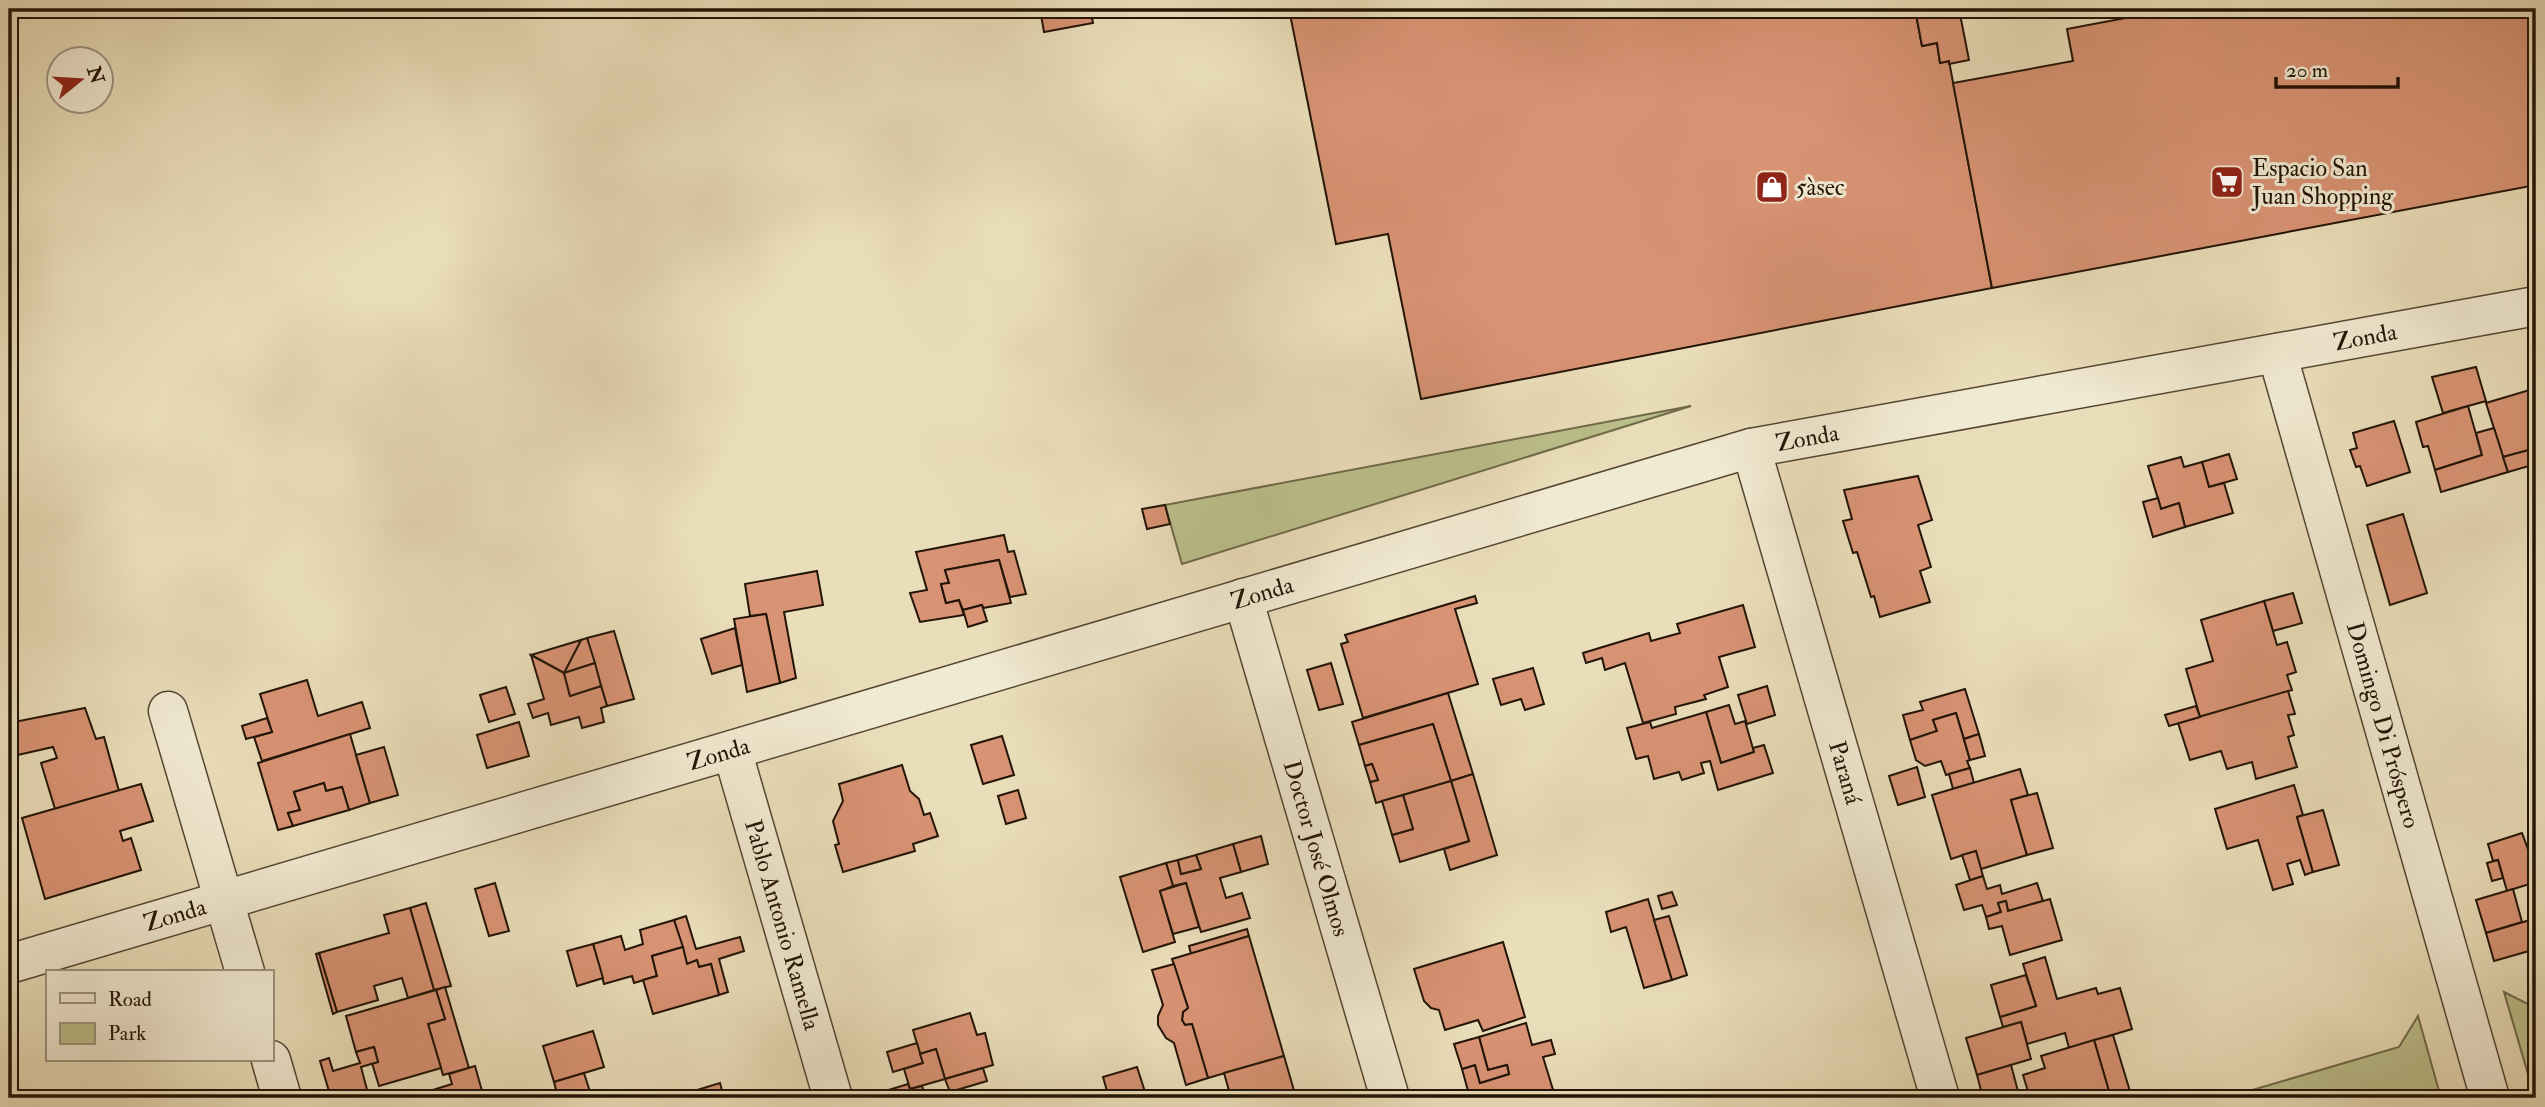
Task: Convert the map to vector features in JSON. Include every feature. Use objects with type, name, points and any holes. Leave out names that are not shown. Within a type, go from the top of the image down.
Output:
[{"type":"street","name":"Zonda","points":[[9,964],[1751,448],[2536,306]]},
{"type":"street","name":"Domingo Di Próspero","points":[[2277,353],[2490,1098]]},
{"type":"street","name":"Paraná","points":[[1751,448],[1940,1098]]},
{"type":"street","name":"Doctor José Olmos","points":[[1243,598],[1390,1098]]},
{"type":"street","points":[[168,711],[244,970]]},
{"type":"street","name":"Pablo Antonio Ramella","points":[[732,750],[833,1098]]},
{"type":"street","points":[[272,1062],[282,1098]]},
{"type":"green space","points":[[1691,406],[1182,564],[1165,505]]},
{"type":"green space","points":[[2504,992],[2536,1008],[2536,1098],[2535,1098]]},
{"type":"green space","points":[[2418,1016],[2441,1098],[2225,1098],[2399,1047]]},
{"type":"building","points":[[1040,9],[1090,9],[1093,23],[1044,32]]},
{"type":"building","points":[[1289,9],[1915,9],[1922,46],[1937,43],[1940,63],[1949,61],[1992,288],[1421,399],[1388,234],[1336,244]]},
{"type":"building","points":[[1915,9],[1959,9],[1969,60],[1940,63],[1937,43],[1922,46]]},
{"type":"building","points":[[2173,9],[2536,9],[2536,185],[1992,288],[1953,83],[2073,61],[2067,29]]},
{"type":"building","points":[[2476,367],[2486,401],[2443,413],[2432,377]]},
{"type":"building","points":[[2536,388],[2536,448],[2503,457],[2486,403]]},
{"type":"building","points":[[2468,406],[2482,455],[2435,470],[2428,446],[2423,447],[2416,422]]},
{"type":"building","points":[[2394,421],[2410,472],[2367,486],[2360,466],[2356,467],[2350,450],[2357,448],[2353,433]]},
{"type":"building","points":[[2494,428],[2508,472],[2441,492],[2435,470],[2482,455],[2476,433]]},
{"type":"building","points":[[2536,448],[2536,464],[2508,472],[2503,457]]},
{"type":"building","points":[[2229,454],[2237,479],[2209,487],[2202,462]]},
{"type":"building","points":[[2181,457],[2184,467],[2202,462],[2209,487],[2224,483],[2233,513],[2185,527],[2179,503],[2161,509],[2148,466]]},
{"type":"building","points":[[1918,476],[1932,520],[1918,525],[1931,567],[1920,571],[1930,602],[1880,617],[1857,552],[1853,553],[1843,521],[1852,519],[1844,490]]},
{"type":"building","points":[[2158,498],[2161,509],[2179,503],[2185,527],[2153,537],[2143,502]]},
{"type":"building","points":[[1165,505],[1170,524],[1147,529],[1142,509]]},
{"type":"building","points":[[2403,514],[2427,593],[2390,605],[2367,525]]},
{"type":"building","points":[[1004,535],[1008,552],[1014,551],[1026,594],[1010,597],[999,560],[945,570],[949,583],[941,584],[946,603],[959,600],[964,615],[920,622],[910,593],[927,590],[916,552]]},
{"type":"building","points":[[999,560],[1011,603],[983,608],[982,605],[963,610],[959,600],[946,603],[941,584],[949,583],[945,570]]},
{"type":"building","points":[[817,571],[823,605],[784,612],[796,678],[780,683],[766,614],[750,616],[745,584]]},
{"type":"building","points":[[2293,593],[2302,623],[2273,631],[2264,601]]},
{"type":"building","points":[[1475,596],[1477,603],[1455,609],[1478,684],[1363,718],[1341,644],[1348,642],[1345,635]]},
{"type":"building","points":[[2264,601],[2277,645],[2287,642],[2296,672],[2287,675],[2292,690],[2200,717],[2186,669],[2213,661],[2201,620]]},
{"type":"building","points":[[982,605],[987,621],[968,627],[963,610]]},
{"type":"building","points":[[1743,605],[1755,647],[1719,657],[1728,687],[1704,695],[1706,699],[1675,707],[1676,714],[1643,723],[1625,663],[1605,670],[1602,658],[1586,663],[1583,653],[1649,633],[1651,641],[1680,633],[1677,624]]},
{"type":"building","points":[[766,614],[780,683],[747,692],[734,619]]},
{"type":"building","points":[[735,628],[742,665],[712,674],[701,639]]},
{"type":"building","points":[[614,631],[634,699],[607,706],[587,638]]},
{"type":"building","points":[[587,638],[595,663],[564,673],[581,640]]},
{"type":"building","points":[[581,640],[564,673],[531,655]]},
{"type":"building","points":[[531,655],[564,673],[570,696],[601,686],[607,706],[601,708],[604,722],[582,728],[579,717],[551,725],[548,713],[533,718],[528,704],[544,699]]},
{"type":"building","points":[[595,663],[601,686],[570,696],[564,673]]},
{"type":"building","points":[[1331,663],[1343,704],[1319,710],[1307,670]]},
{"type":"building","points":[[1533,668],[1544,704],[1525,710],[1521,699],[1501,705],[1493,679]]},
{"type":"building","points":[[307,680],[318,716],[362,702],[370,728],[262,761],[254,737],[272,732],[260,694]]},
{"type":"building","points":[[1767,686],[1775,715],[1747,724],[1738,695]]},
{"type":"building","points":[[506,687],[515,714],[489,722],[480,695]]},
{"type":"building","points":[[1965,689],[1979,734],[1964,739],[1956,713],[1933,720],[1937,731],[1910,740],[1903,715],[1923,710],[1920,702]]},
{"type":"building","points":[[2288,691],[2295,714],[2288,715],[2294,735],[2288,737],[2297,767],[2256,779],[2252,762],[2227,769],[2221,751],[2190,760],[2178,723]]},
{"type":"building","points":[[1448,693],[1473,774],[1451,781],[1433,724],[1359,745],[1352,722]]},
{"type":"building","points":[[1729,705],[1735,724],[1745,721],[1754,752],[1721,763],[1706,712]]},
{"type":"building","points":[[2196,706],[2200,717],[2169,726],[2165,715]]},
{"type":"building","points":[[85,708],[96,739],[104,737],[119,791],[55,809],[41,763],[57,758],[53,747],[9,757],[9,723]]},
{"type":"building","points":[[1706,712],[1721,763],[1754,752],[1753,748],[1764,745],[1773,773],[1718,790],[1710,761],[1701,763],[1704,773],[1682,780],[1679,772],[1654,779],[1648,756],[1636,759],[1627,728],[1650,722],[1652,728]]},
{"type":"building","points":[[1956,713],[1970,768],[1946,775],[1941,761],[1925,766],[1916,760],[1910,740],[1937,731],[1933,720]]},
{"type":"building","points":[[267,718],[272,732],[246,739],[242,726]]},
{"type":"building","points":[[519,722],[529,756],[487,768],[477,735]]},
{"type":"building","points":[[1433,724],[1451,781],[1376,803],[1370,782],[1378,780],[1372,764],[1365,766],[1359,745]]},
{"type":"building","points":[[350,734],[370,803],[349,810],[342,787],[326,791],[324,783],[294,792],[300,810],[288,813],[293,826],[278,830],[258,763]]},
{"type":"building","points":[[1979,734],[1985,756],[1970,760],[1964,739]]},
{"type":"building","points":[[1002,736],[1014,775],[983,784],[971,745]]},
{"type":"building","points":[[384,747],[398,795],[370,803],[356,755]]},
{"type":"building","points":[[1372,764],[1378,780],[1370,782],[1365,766]]},
{"type":"building","points":[[902,765],[910,791],[919,799],[924,815],[930,813],[938,836],[913,844],[915,851],[843,872],[835,845],[839,844],[833,821],[843,801],[839,784]]},
{"type":"building","points":[[1917,767],[1925,797],[1898,805],[1889,776]]},
{"type":"building","points":[[1970,768],[1974,783],[1953,789],[1949,774]]},
{"type":"building","points":[[2020,769],[2028,795],[2011,800],[2027,855],[1981,869],[1976,851],[1951,859],[1932,795]]},
{"type":"building","points":[[1473,774],[1497,855],[1450,870],[1444,849],[1469,841],[1451,781]]},
{"type":"building","points":[[1451,781],[1469,841],[1400,862],[1392,835],[1413,829],[1403,795]]},
{"type":"building","points":[[324,783],[326,791],[342,787],[349,810],[293,826],[288,813],[300,810],[294,792]]},
{"type":"building","points":[[141,784],[153,821],[120,831],[123,841],[131,838],[141,870],[45,899],[22,818]]},
{"type":"building","points":[[2294,785],[2303,815],[2297,817],[2313,872],[2305,875],[2300,860],[2287,864],[2293,884],[2273,890],[2258,840],[2227,849],[2215,809]]},
{"type":"building","points":[[1018,790],[1026,818],[1006,824],[998,796]]},
{"type":"building","points":[[2037,793],[2053,848],[2027,855],[2011,800]]},
{"type":"building","points":[[1403,795],[1413,829],[1392,835],[1382,801]]},
{"type":"building","points":[[2323,810],[2339,865],[2313,872],[2297,817]]},
{"type":"building","points":[[2522,833],[2529,852],[2536,850],[2536,882],[2507,891],[2498,860],[2493,861],[2488,844]]},
{"type":"building","points":[[1261,836],[1268,864],[1241,872],[1233,844]]},
{"type":"building","points":[[1233,844],[1241,872],[1220,878],[1226,898],[1242,893],[1250,918],[1201,932],[1186,883],[1173,886],[1166,863],[1178,860],[1181,874],[1201,869],[1196,855]]},
{"type":"building","points":[[1976,851],[1983,876],[1970,880],[1962,855]]},
{"type":"building","points":[[1196,855],[1201,869],[1181,874],[1178,860]]},
{"type":"building","points":[[2498,860],[2503,878],[2492,881],[2487,863]]},
{"type":"building","points":[[1166,863],[1173,886],[1160,891],[1175,942],[1143,952],[1120,877]]},
{"type":"building","points":[[1983,876],[1987,889],[2000,885],[2002,894],[2037,883],[2043,901],[2008,911],[2006,901],[1998,903],[2001,912],[1986,917],[1982,905],[1964,910],[1956,885]]},
{"type":"building","points":[[495,883],[509,931],[489,936],[475,889]]},
{"type":"building","points":[[1186,883],[1199,927],[1173,934],[1160,891]]},
{"type":"building","points":[[2513,889],[2522,922],[2486,933],[2476,900]]},
{"type":"building","points":[[1672,892],[1677,905],[1662,909],[1658,896]]},
{"type":"building","points":[[1648,899],[1672,980],[1644,988],[1626,927],[1611,932],[1606,912]]},
{"type":"building","points":[[2050,899],[2062,940],[2010,955],[2002,926],[1989,929],[1986,917],[2001,912],[1998,903],[2006,901],[2008,911]]},
{"type":"building","points":[[426,903],[451,986],[434,990],[410,908]]},
{"type":"building","points":[[410,908],[434,990],[408,998],[402,978],[374,986],[378,1000],[337,1012],[319,953],[389,933],[384,915]]},
{"type":"building","points":[[686,916],[696,949],[740,937],[744,951],[719,959],[728,992],[719,995],[711,964],[699,967],[697,960],[687,964],[674,920]]},
{"type":"building","points":[[1669,916],[1687,975],[1672,980],[1654,920]]},
{"type":"building","points":[[674,920],[683,947],[652,956],[657,976],[634,983],[632,976],[604,984],[593,944],[621,936],[625,950],[643,944],[640,930]]},
{"type":"building","points":[[2530,920],[2536,949],[2494,961],[2486,933]]},
{"type":"building","points":[[1247,929],[1249,936],[1191,954],[1189,946]]},
{"type":"building","points":[[1249,936],[1284,1056],[1208,1078],[1192,1024],[1185,1025],[1182,1020],[1183,1012],[1188,1008],[1172,959]]},
{"type":"building","points":[[1503,942],[1525,1017],[1483,1031],[1478,1020],[1445,1030],[1439,1010],[1431,1008],[1424,1001],[1414,969]]},
{"type":"building","points":[[593,944],[603,978],[577,986],[567,951]]},
{"type":"building","points":[[683,947],[687,964],[697,960],[699,967],[711,964],[719,995],[653,1014],[643,980],[657,976],[652,956]]},
{"type":"building","points":[[319,953],[337,1012],[333,1014],[316,954]]},
{"type":"building","points":[[2045,957],[2057,999],[2096,988],[2098,994],[2120,988],[2132,1029],[2069,1048],[2065,1033],[2027,1044],[2021,1022],[2003,1027],[2000,1017],[2036,1006],[2023,964]]},
{"type":"building","points":[[1174,964],[1188,1008],[1183,1012],[1182,1020],[1185,1025],[1192,1024],[1208,1078],[1186,1085],[1174,1043],[1166,1038],[1158,1025],[1158,1016],[1163,1005],[1152,970]]},
{"type":"building","points":[[2026,975],[2036,1006],[2000,1017],[1991,985]]},
{"type":"building","points":[[445,987],[469,1068],[443,1075],[428,1024],[445,1019],[436,990]]},
{"type":"building","points":[[436,990],[445,1019],[428,1024],[441,1068],[379,1086],[372,1063],[378,1062],[374,1047],[356,1052],[346,1016]]},
{"type":"building","points":[[970,1013],[977,1035],[985,1033],[993,1065],[945,1079],[936,1049],[920,1054],[913,1030]]},
{"type":"building","points":[[2021,1022],[2031,1059],[1977,1075],[1966,1038]]},
{"type":"building","points":[[1526,1023],[1532,1045],[1551,1040],[1555,1054],[1543,1057],[1554,1093],[1538,1098],[1470,1098],[1462,1069],[1475,1065],[1480,1083],[1509,1074],[1507,1065],[1488,1070],[1479,1037]]},
{"type":"building","points":[[593,1031],[604,1067],[554,1082],[543,1046]]},
{"type":"building","points":[[2113,1035],[2132,1098],[2111,1098],[2094,1040]]},
{"type":"building","points":[[1479,1037],[1488,1070],[1507,1065],[1509,1074],[1480,1083],[1475,1065],[1462,1069],[1454,1044]]},
{"type":"building","points":[[2094,1040],[2111,1098],[2030,1098],[2023,1075],[2045,1068],[2041,1056]]},
{"type":"building","points":[[917,1043],[923,1063],[893,1072],[887,1052]]},
{"type":"building","points":[[374,1047],[378,1062],[361,1067],[369,1097],[331,1098],[320,1061],[329,1058],[333,1071],[360,1063],[356,1052]]},
{"type":"building","points":[[936,1049],[945,1079],[910,1089],[904,1069],[923,1063],[920,1054]]},
{"type":"building","points":[[1284,1056],[1295,1094],[1281,1098],[1231,1098],[1224,1073]]},
{"type":"building","points":[[2011,1065],[2019,1095],[2009,1098],[1983,1098],[1977,1075]]},
{"type":"building","points":[[475,1066],[484,1098],[407,1098],[452,1084],[449,1074]]},
{"type":"building","points":[[1137,1067],[1147,1098],[1109,1098],[1103,1077]]},
{"type":"building","points":[[983,1068],[987,1081],[950,1092],[945,1079]]},
{"type":"building","points":[[584,1073],[592,1098],[558,1098],[554,1082]]},
{"type":"building","points":[[720,1083],[724,1098],[674,1098],[674,1097]]},
{"type":"building","points":[[908,1084],[910,1089],[922,1086],[926,1098],[881,1098],[879,1093]]},
{"type":"place","name":"Espacio San Juan Shopping","points":[[2227,182]]},
{"type":"place","name":"5àsec","points":[[1772,187]]}]
